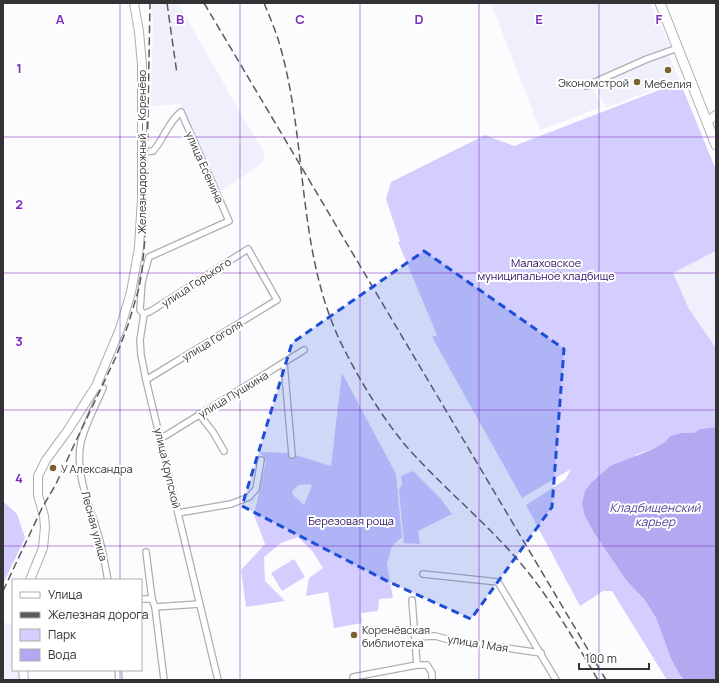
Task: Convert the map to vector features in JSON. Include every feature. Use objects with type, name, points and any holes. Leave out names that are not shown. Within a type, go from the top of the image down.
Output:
[{"type":"main road","name":"Железнодорожный — Коренёво","points":[[30,579],[43,548],[45,527],[44,516],[38,495],[38,476],[46,460],[68,430],[96,386],[120,329],[131,292],[141,236],[142,152],[142,65],[139,32],[134,3]]},
{"type":"main road","points":[[660,3],[716,145]]},
{"type":"main road","points":[[707,122],[716,115]]},
{"type":"street","points":[[586,86],[647,59],[678,48]]},
{"type":"street","name":"улица Есенина","points":[[142,152],[153,151],[159,144],[175,117],[181,112],[229,221],[149,257]]},
{"type":"street","name":"улица Горького","points":[[144,314],[248,249],[277,300]]},
{"type":"street","name":"улица Крупской","points":[[149,257],[142,282],[140,310],[144,314],[140,340],[141,355],[218,680]]},
{"type":"street","name":"улица Гоголя","points":[[146,380],[277,300]]},
{"type":"street","name":"улица Пушкина","points":[[160,437],[165,436],[304,350]]},
{"type":"street","points":[[284,363],[292,455]]},
{"type":"street","name":"Лесная улица","points":[[96,386],[103,388],[82,442],[80,459],[81,472],[86,494],[100,540],[108,579]]},
{"type":"street","points":[[199,414],[214,432],[224,451]]},
{"type":"street","points":[[178,513],[231,504],[249,497],[256,489],[261,460]]},
{"type":"street","points":[[146,552],[152,599],[155,607],[164,680]]},
{"type":"street","points":[[423,574],[498,582],[556,680]]},
{"type":"street","points":[[142,600],[152,599]]},
{"type":"street","points":[[412,600],[416,665]]},
{"type":"street","points":[[155,607],[199,604]]},
{"type":"street","name":"улица 1 Мая","points":[[415,637],[435,636],[450,640],[541,653]]},
{"type":"street","points":[[353,680],[353,677],[416,665],[427,665],[432,673],[432,680]]},
{"type":"highlighted area","points":[[424,251],[564,349],[552,507],[471,619],[389,582],[242,506],[292,343]]},
{"type":"shaded area","points":[[152,3],[178,3],[265,154],[263,163],[223,190],[217,188],[201,152],[202,148],[198,145],[180,104],[151,106]]},
{"type":"shaded area","points":[[491,3],[650,3],[671,48],[590,79],[601,107],[540,130]]},
{"type":"shaded area","name":"Экономстрой","points":[[668,53],[679,80],[606,108],[595,83]]},
{"type":"shaded area","points":[[716,251],[716,348],[689,309],[673,273]]},
{"type":"shaded area","points":[[3,622],[12,625],[12,671],[19,671],[20,680],[3,680]]},
{"type":"green space","name":"Малаховское муниципальное кладбище","points":[[680,82],[716,170],[716,251],[673,273],[689,309],[716,348],[716,427],[700,429],[694,433],[681,433],[670,436],[665,442],[651,450],[637,454],[585,516],[594,533],[626,580],[644,599],[656,618],[671,659],[684,680],[667,680],[612,591],[603,591],[580,606],[526,505],[565,480],[571,469],[522,498],[432,337],[437,335],[398,242],[400,241],[386,199],[391,182],[485,135],[514,146]]},
{"type":"green space","name":"Березовая роща","points":[[342,373],[396,474],[402,537],[392,546],[387,564],[393,598],[379,599],[378,611],[361,613],[362,623],[334,628],[328,592],[306,596],[309,578],[323,568],[313,552],[298,537],[281,543],[264,557],[265,581],[285,601],[246,607],[241,570],[265,544],[254,515],[266,461],[260,452],[289,453],[331,466]],"holes":[[[310,484],[312,486],[304,505],[293,495],[292,491],[299,485]]]},
{"type":"green space","points":[[413,471],[441,499],[452,514],[418,531],[420,544],[404,543],[399,490],[402,484],[401,476]]},
{"type":"green space","points":[[3,503],[5,503],[17,514],[25,538],[3,584]]},
{"type":"green space","points":[[294,559],[305,577],[282,591],[271,573]]},
{"type":"water","name":"Кладбищенский карьер","points":[[716,427],[716,680],[684,680],[671,659],[656,618],[644,599],[626,580],[594,533],[585,516],[582,504],[585,491],[591,483],[610,466],[651,450],[665,442],[670,436],[681,433],[694,433],[700,429]]},
{"type":"railway","points":[[3,591],[42,508],[56,484],[115,359],[128,325],[139,288],[146,226],[150,3]]},
{"type":"railway","points":[[167,3],[177,74]]},
{"type":"railway","points":[[204,3],[606,680]]},
{"type":"railway","points":[[264,3],[278,39],[289,83],[296,127],[306,213],[316,270],[333,325],[345,351],[373,400],[406,446],[495,535],[534,579],[563,622],[598,680]]},
{"type":"place","name":"Мебелия","points":[[668,70]]},
{"type":"place","name":"Экономстрой","points":[[637,82]]},
{"type":"place","name":"У Александра","points":[[53,468]]},
{"type":"place","name":"Коренёвская библиотека","points":[[354,635]]}]
